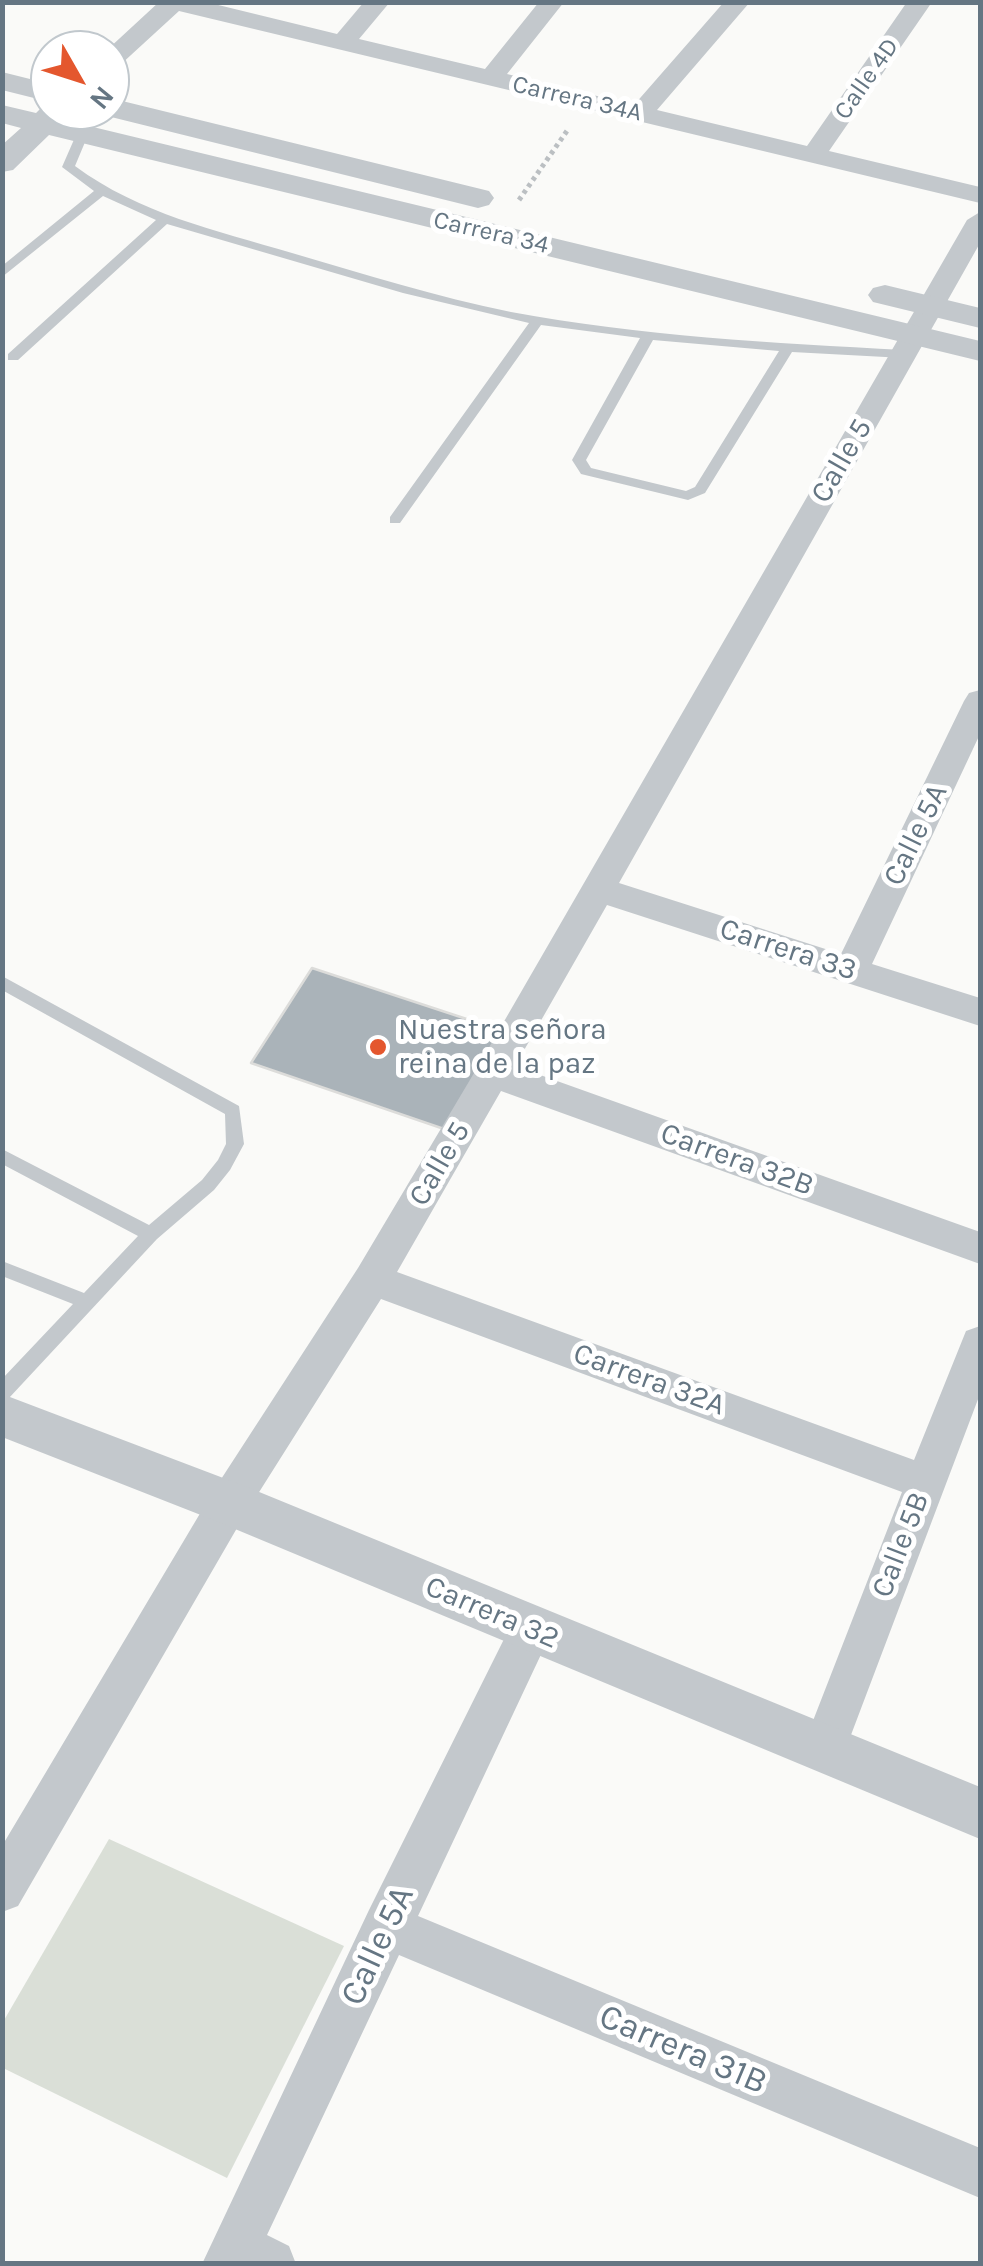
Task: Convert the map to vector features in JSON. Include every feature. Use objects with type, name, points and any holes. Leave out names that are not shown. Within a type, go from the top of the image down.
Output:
[{"type":"street","points":[[341,44],[378,2]]},
{"type":"street","points":[[490,79],[552,2]]},
{"type":"street","points":[[640,114],[738,2]]},
{"type":"street","name":"Calle 4D","points":[[814,156],[920,2]]},
{"type":"street","points":[[130,43],[174,3]]},
{"type":"street","name":"Carrera 34A","points":[[174,3],[980,195]]},
{"type":"street","name":"Carrera 34","points":[[2,81],[30,97]]},
{"type":"street","name":"Carrera 34","points":[[2,114],[30,111]]},
{"type":"street","name":"Carrera 34","points":[[130,113],[666,243]]},
{"type":"street","points":[[2,164],[32,130]]},
{"type":"street","name":"Carrera 34","points":[[76,130],[82,135],[917,332],[980,351]]},
{"type":"street","name":"Calle 5","points":[[2,1890],[229,1503],[372,1279],[493,1073],[595,888],[980,220]]},
{"type":"street","name":"Carrera 34","points":[[856,288],[917,332],[980,318]]},
{"type":"street","name":"Calle 5A","points":[[851,970],[980,700]]},
{"type":"street","name":"Carrera 33","points":[[595,888],[980,1012]]},
{"type":"street","name":"Carrera 32B","points":[[493,1073],[980,1248]]},
{"type":"street","name":"Carrera 32A","points":[[372,1279],[926,1482]]},
{"type":"street","name":"Calle 5B","points":[[824,1749],[980,1343]]},
{"type":"street","name":"Carrera 32","points":[[2,1415],[229,1503],[980,1814]]},
{"type":"street","name":"Calle 5A","points":[[245,2258],[386,1926],[531,1630]]},
{"type":"street","name":"Carrera 31B","points":[[386,1926],[980,2173]]},
{"type":"lane","points":[[82,135],[68,167],[98,193],[165,220],[412,291],[538,320],[648,336],[788,347],[917,332]]},
{"type":"lane","points":[[2,274],[98,193]]},
{"type":"lane","points":[[13,357],[165,220]]},
{"type":"lane","points":[[395,520],[538,320]]},
{"type":"lane","points":[[648,336],[579,460],[586,470],[688,496],[700,490],[788,347]]},
{"type":"lane","points":[[2,982],[233,1111],[235,1144],[224,1165],[151,1234],[2,1392]]},
{"type":"lane","points":[[2,1156],[151,1234]]},
{"type":"lane","points":[[2,1268],[87,1302]]},
{"type":"path","points":[[514,207],[587,102]]},
{"type":"shaded area","points":[[109,1839],[344,1946],[227,2178],[3,2068],[3,2022]]},
{"type":"building","name":"Nuestra señora reina de la paz","points":[[312,968],[503,1031],[447,1130],[251,1063]]},
{"type":"place","name":"Nuestra señora reina de la paz","points":[[378,1047]]}]
